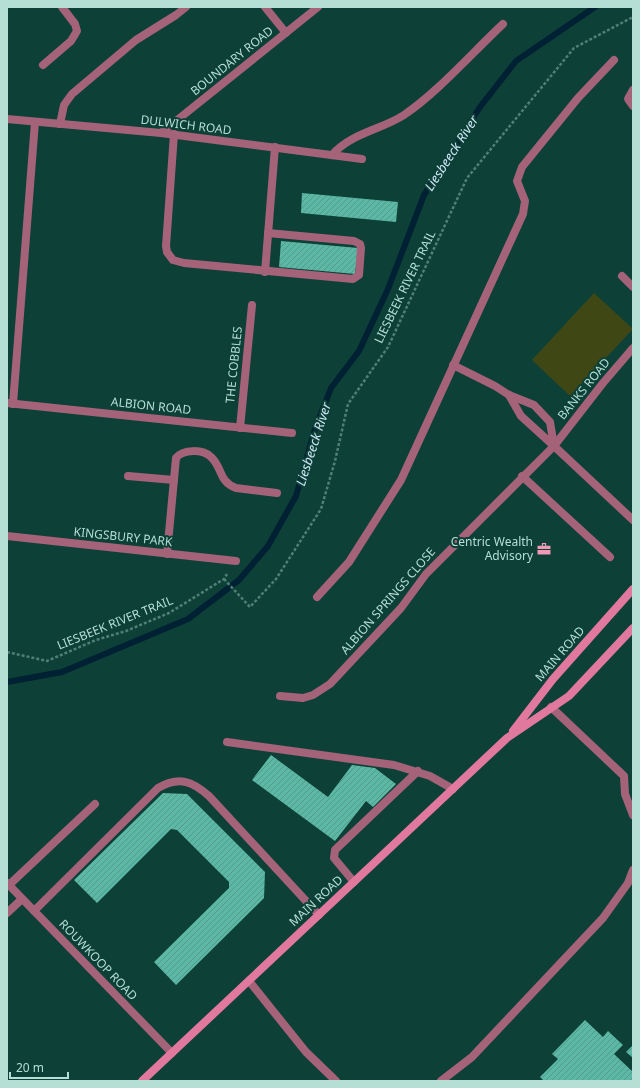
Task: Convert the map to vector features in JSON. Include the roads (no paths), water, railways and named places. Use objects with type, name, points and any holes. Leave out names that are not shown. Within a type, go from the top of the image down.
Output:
[{"type":"main road","name":"MAIN ROAD","points":[[142,1081],[507,738],[553,679],[633,589]]},
{"type":"main road","name":"MAIN ROAD","points":[[507,738],[569,696],[633,628]]},
{"type":"street","points":[[43,65],[71,41],[77,31],[75,24],[62,7]]},
{"type":"street","points":[[60,124],[64,105],[72,94],[136,40],[186,7]]},
{"type":"street","points":[[265,7],[286,33]]},
{"type":"street","name":"BOUNDARY ROAD","points":[[161,133],[315,8]]},
{"type":"street","points":[[332,155],[347,141],[403,115],[423,100],[503,24]]},
{"type":"street","points":[[317,597],[349,562],[367,532],[392,496],[412,459],[453,365],[523,214],[525,201],[517,181],[522,167],[578,98],[614,60]]},
{"type":"street","points":[[633,90],[628,98],[633,106]]},
{"type":"street","name":"DULWICH ROAD","points":[[7,119],[174,134],[362,158]]},
{"type":"street","points":[[10,404],[35,122]]},
{"type":"street","points":[[174,134],[166,246],[170,257],[177,262],[264,272],[353,279],[357,278],[360,270],[361,248],[360,244],[354,241],[268,234]]},
{"type":"street","points":[[264,272],[274,147]]},
{"type":"street","points":[[622,276],[633,287]]},
{"type":"street","name":"THE COBBLES","points":[[240,428],[252,305]]},
{"type":"street","name":"BANKS ROAD","points":[[554,446],[603,383],[633,349]]},
{"type":"street","points":[[453,365],[495,386],[509,395],[531,402],[548,417],[554,446]]},
{"type":"street","points":[[509,395],[521,416],[633,520]]},
{"type":"street","name":"ALBION ROAD","points":[[10,404],[292,433]]},
{"type":"street","name":"ALBION SPRINGS CLOSE","points":[[280,696],[303,698],[324,689],[387,624],[426,574],[522,476],[554,446]]},
{"type":"street","points":[[167,554],[176,458],[181,453],[191,451],[205,453],[211,456],[223,478],[230,486],[277,493]]},
{"type":"street","points":[[128,476],[174,480]]},
{"type":"street","points":[[522,476],[610,557]]},
{"type":"street","name":"KINGSBURY PARK","points":[[7,536],[236,561]]},
{"type":"street","points":[[552,707],[624,776],[627,799],[633,815]]},
{"type":"street","points":[[227,742],[394,765],[418,771],[453,789]]},
{"type":"street","points":[[354,882],[334,858],[335,850],[418,771]]},
{"type":"street","points":[[34,911],[158,788],[172,781],[182,781],[201,788],[210,796],[319,915]]},
{"type":"street","points":[[8,884],[95,804]]},
{"type":"street","points":[[441,1081],[472,1057],[603,918],[621,894],[633,870]]},
{"type":"street","name":"ROUWKOOP ROAD","points":[[8,884],[172,1053]]},
{"type":"street","points":[[7,913],[22,899]]},
{"type":"street","points":[[249,981],[306,1052],[336,1081]]},
{"type":"waterway","name":"Liesbeeck River","points":[[7,682],[62,672],[188,619],[239,580],[268,546],[296,496],[315,429],[331,388],[359,351],[388,289],[424,195],[480,107],[516,61],[595,7]]},
{"type":"place","name":"Centric Wealth Advisory","points":[[544,549]]}]
